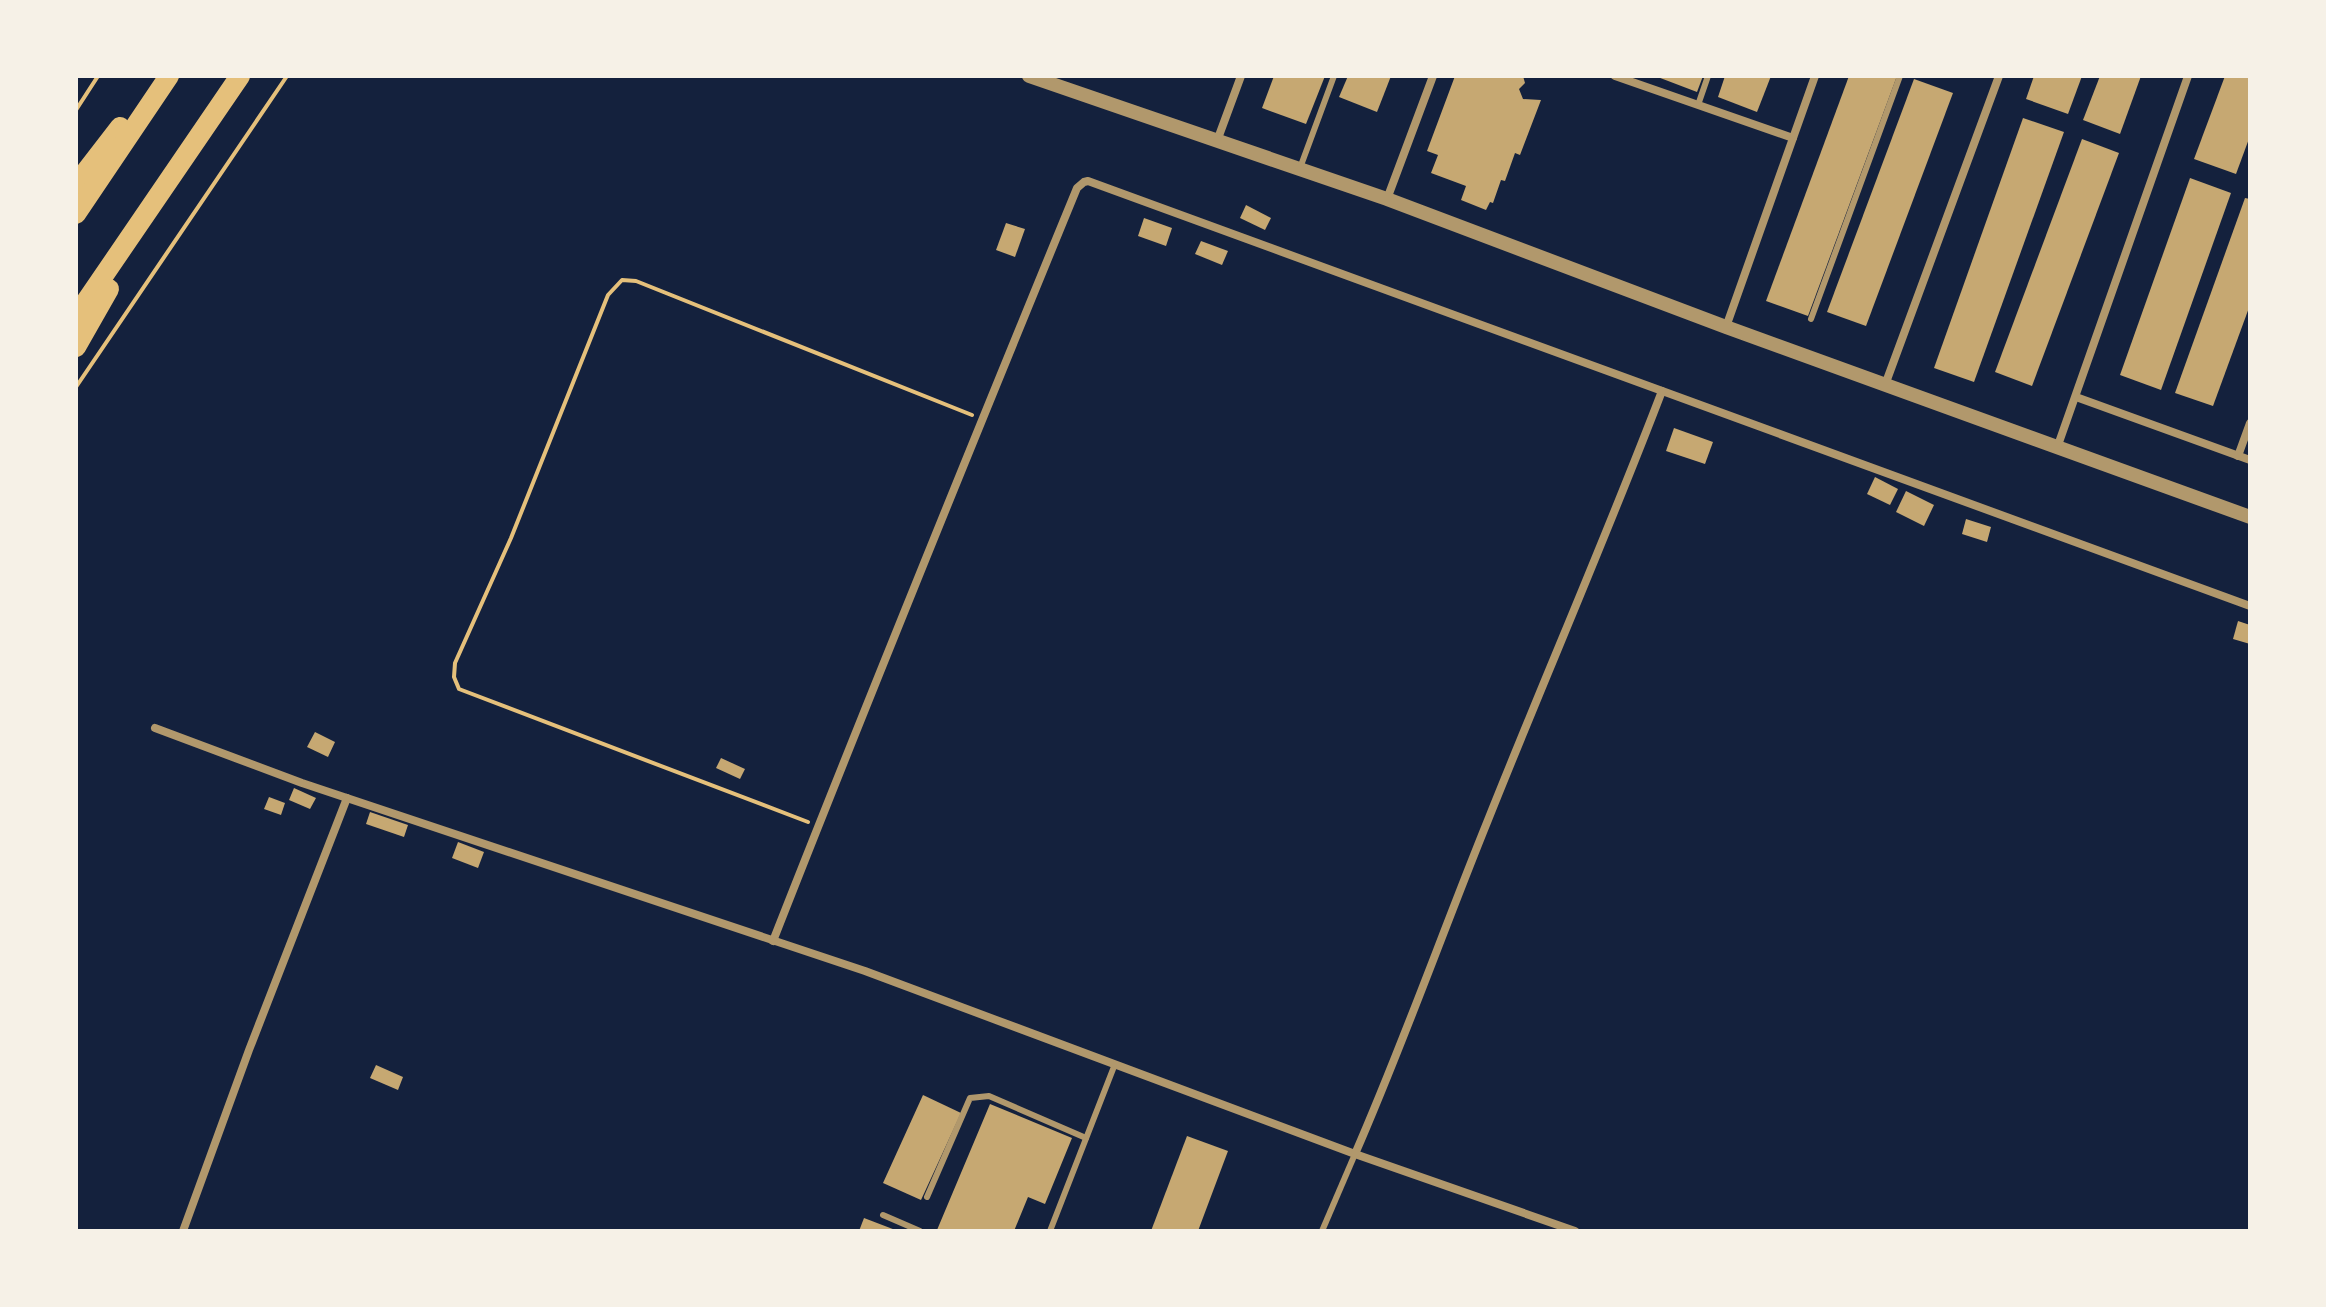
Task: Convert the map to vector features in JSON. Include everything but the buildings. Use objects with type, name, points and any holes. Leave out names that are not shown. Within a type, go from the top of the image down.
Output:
[{"type":"highway","points":[[76,184],[158,76]]},
{"type":"highway","points":[[76,214],[169,76]]},
{"type":"highway","points":[[76,316],[240,76]]},
{"type":"highway","points":[[76,347],[181,164]]},
{"type":"street","points":[[1029,76],[1060,81],[1217,141],[1387,199],[1726,327],[2250,517]]},
{"type":"street","points":[[1217,141],[1241,76]]},
{"type":"street","points":[[1387,199],[1433,76]]},
{"type":"street","points":[[1615,76],[1793,138]]},
{"type":"street","points":[[1726,327],[1815,76]]},
{"type":"street","points":[[1885,385],[1999,76]]},
{"type":"street","points":[[2057,448],[2188,76]]},
{"type":"street","points":[[773,941],[1077,188],[1088,181],[2250,606]]},
{"type":"street","points":[[1355,1154],[1408,1030],[1487,820],[1662,391]]},
{"type":"street","points":[[2076,397],[2250,460]]},
{"type":"street","points":[[2238,456],[2250,423]]},
{"type":"street","points":[[155,728],[347,798],[865,971],[1355,1154],[1575,1231]]},
{"type":"street","points":[[183,1231],[347,798]]},
{"type":"lane","points":[[1300,168],[1334,76]]},
{"type":"lane","points":[[1698,105],[1708,76]]},
{"type":"lane","points":[[1811,319],[1900,76]]},
{"type":"lane","points":[[1050,1231],[1115,1064]]},
{"type":"lane","points":[[927,1197],[970,1098],[989,1096],[1086,1138]]},
{"type":"lane","points":[[1322,1231],[1355,1154]]},
{"type":"lane","points":[[883,1215],[920,1231]]},
{"type":"path","points":[[76,110],[98,76]]},
{"type":"path","points":[[76,387],[287,76]]},
{"type":"path","points":[[818,825],[459,689],[454,677],[455,663],[511,538],[608,295],[622,280],[636,281],[983,419]]}]
